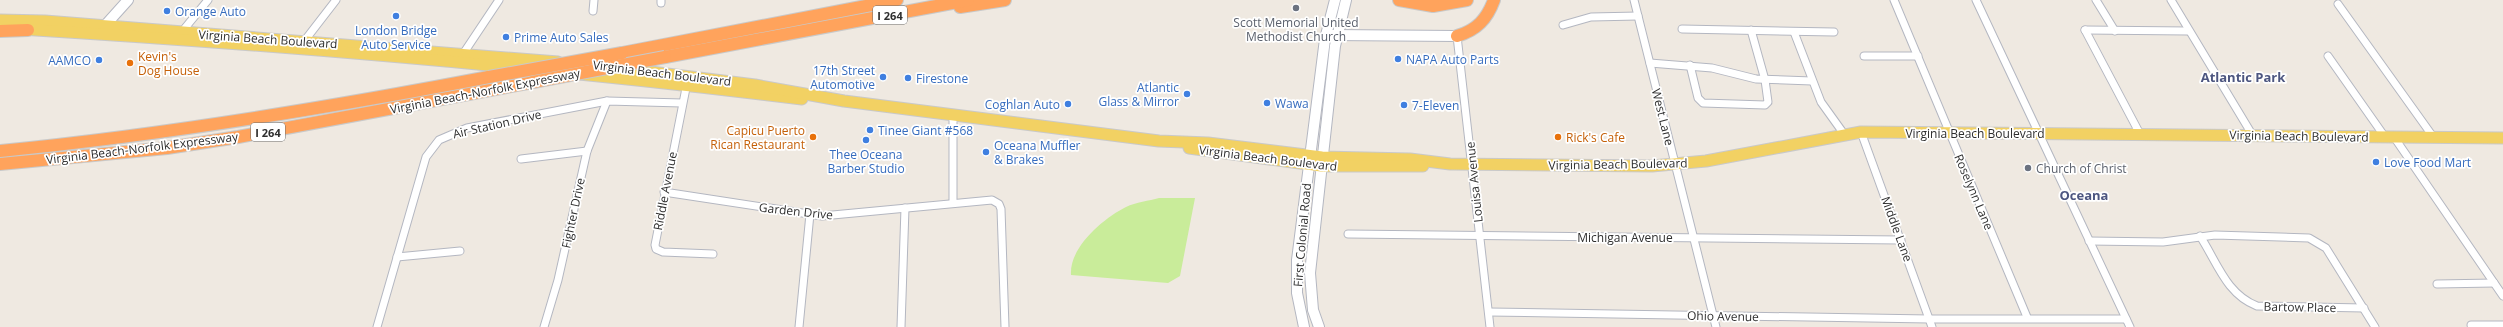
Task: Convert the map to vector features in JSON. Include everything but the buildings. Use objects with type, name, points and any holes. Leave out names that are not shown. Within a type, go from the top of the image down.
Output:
[{"type":"highway","name":"Virginia Beach-Norfolk Expressway","points":[[0,150],[121,140],[231,124],[622,53],[895,0]]},
{"type":"highway","name":"Virginia Beach-Norfolk Expressway","points":[[0,164],[206,142],[308,125],[968,0]]},
{"type":"highway","points":[[812,30],[1005,0]]},
{"type":"highway","points":[[1399,0],[1417,5],[1437,6],[1467,0]]},
{"type":"highway","points":[[1457,36],[1471,32],[1482,23],[1489,15],[1494,0]]},
{"type":"highway","points":[[0,30],[28,30]]},
{"type":"main road","points":[[101,30],[128,0]]},
{"type":"main road","name":"First Colonial Road","points":[[1304,327],[1298,302],[1296,277],[1309,160],[1326,34],[1335,0]]},
{"type":"main road","name":"First Colonial Road","points":[[1319,327],[1313,310],[1310,273],[1321,162],[1337,36],[1346,0]]},
{"type":"main road","name":"Virginia Beach Boulevard","points":[[0,20],[101,30],[461,59],[687,80],[808,100],[844,101],[953,115],[1160,142],[1205,151],[1321,162],[1399,167],[1450,164],[1675,166],[1726,158],[1844,134],[1861,132],[2503,138]]},
{"type":"main road","name":"Virginia Beach Boulevard","points":[[28,30],[101,30]]},
{"type":"main road","points":[[1326,34],[1337,36],[1457,36]]},
{"type":"street","points":[[178,36],[208,0]]},
{"type":"street","points":[[300,46],[336,0]]},
{"type":"street","points":[[461,59],[499,0]]},
{"type":"street","points":[[593,11],[594,0]]},
{"type":"street","name":"West Lane","points":[[1634,0],[1716,327]]},
{"type":"street","name":"Roselynn Lane","points":[[1894,0],[2026,318]]},
{"type":"street","points":[[1976,0],[2037,133],[2130,327]]},
{"type":"street","points":[[2096,0],[2115,31]]},
{"type":"street","points":[[2171,0],[2188,32],[2253,136]]},
{"type":"street","points":[[2338,4],[2434,138]]},
{"type":"street","points":[[1563,25],[1591,17],[1638,16]]},
{"type":"street","points":[[1682,29],[1834,32]]},
{"type":"street","points":[[1690,65],[1698,98],[1707,105],[1765,105],[1768,102],[1765,80],[1751,30]]},
{"type":"street","points":[[2140,134],[2085,30],[2188,32]]},
{"type":"street","points":[[1794,32],[1799,41],[1812,81],[1826,113],[1844,134]]},
{"type":"street","name":"Louisa Avenue","points":[[1457,36],[1473,164],[1490,327]]},
{"type":"street","points":[[1864,56],[1918,56]]},
{"type":"street","points":[[2328,56],[2389,137],[2503,296]]},
{"type":"street","points":[[1650,64],[1690,65],[1712,68],[1747,78],[1765,80],[1812,81]]},
{"type":"street","name":"Riddle Avenue","points":[[687,80],[664,192],[656,249],[663,252],[713,254]]},
{"type":"street","name":"Air Station Drive","points":[[377,327],[426,157],[439,140],[467,128],[607,101],[635,100],[682,103]]},
{"type":"street","name":"Fighter Drive","points":[[544,327],[558,280],[587,151],[607,101]]},
{"type":"street","points":[[953,115],[953,202]]},
{"type":"street","name":"Middle Lane","points":[[1861,132],[1932,327]]},
{"type":"street","points":[[521,159],[587,151]]},
{"type":"street","name":"Garden Drive","points":[[664,192],[810,214],[833,216],[986,199],[999,204],[1004,327]]},
{"type":"street","points":[[901,327],[905,208]]},
{"type":"street","points":[[799,327],[807,229],[810,214]]},
{"type":"street","name":"Michigan Avenue","points":[[1348,234],[1901,240]]},
{"type":"street","points":[[2089,241],[2163,242],[2200,236],[2302,236],[2321,244],[2375,327]]},
{"type":"street","name":"Bartow Place","points":[[2200,236],[2234,292],[2247,303],[2256,306],[2364,308]]},
{"type":"street","points":[[397,257],[460,250]]},
{"type":"street","points":[[2437,284],[2494,283]]},
{"type":"street","name":"Ohio Avenue","points":[[1488,312],[1929,319],[2126,319]]},
{"type":"street","points":[[2471,325],[2503,325]]},
{"type":"green space","points":[[1159,198],[1195,198],[1180,276],[1168,283],[1071,275],[1072,264],[1076,254],[1082,244],[1098,226],[1117,212],[1130,205]]},
{"type":"place","name":"Scott Memorial United Methodist Church","points":[[1296,8]]},
{"type":"place","name":"Orange Auto","points":[[167,11]]},
{"type":"place","name":"London Bridge Auto Service","points":[[396,16]]},
{"type":"place","name":"Prime Auto Sales","points":[[506,37]]},
{"type":"place","name":"NAPA Auto Parts","points":[[1398,59]]},
{"type":"place","name":"AAMCO","points":[[99,60]]},
{"type":"place","name":"Kevin's Dog House","points":[[130,63]]},
{"type":"place","name":"17th Street Automotive","points":[[883,77]]},
{"type":"place","name":"Firestone","points":[[908,78]]},
{"type":"place","name":"Atlantic Glass & Mirror","points":[[1187,94]]},
{"type":"place","name":"Wawa","points":[[1267,103]]},
{"type":"place","name":"Coghlan Auto","points":[[1068,104]]},
{"type":"place","name":"7-Eleven","points":[[1404,105]]},
{"type":"place","name":"Tinee Giant #568","points":[[870,130]]},
{"type":"place","name":"Capicu Puerto Rican Restaurant","points":[[813,137]]},
{"type":"place","name":"Rick's Cafe","points":[[1558,137]]},
{"type":"place","name":"Thee Oceana Barber Studio","points":[[866,140]]},
{"type":"place","name":"Oceana Muffler & Brakes","points":[[986,152]]},
{"type":"place","name":"Love Food Mart","points":[[2376,162]]},
{"type":"place","name":"Church of Christ","points":[[2028,168]]},
{"type":"district","name":"Atlantic Park","points":[[2243,77]]},
{"type":"district","name":"Oceana","points":[[2084,195]]}]
